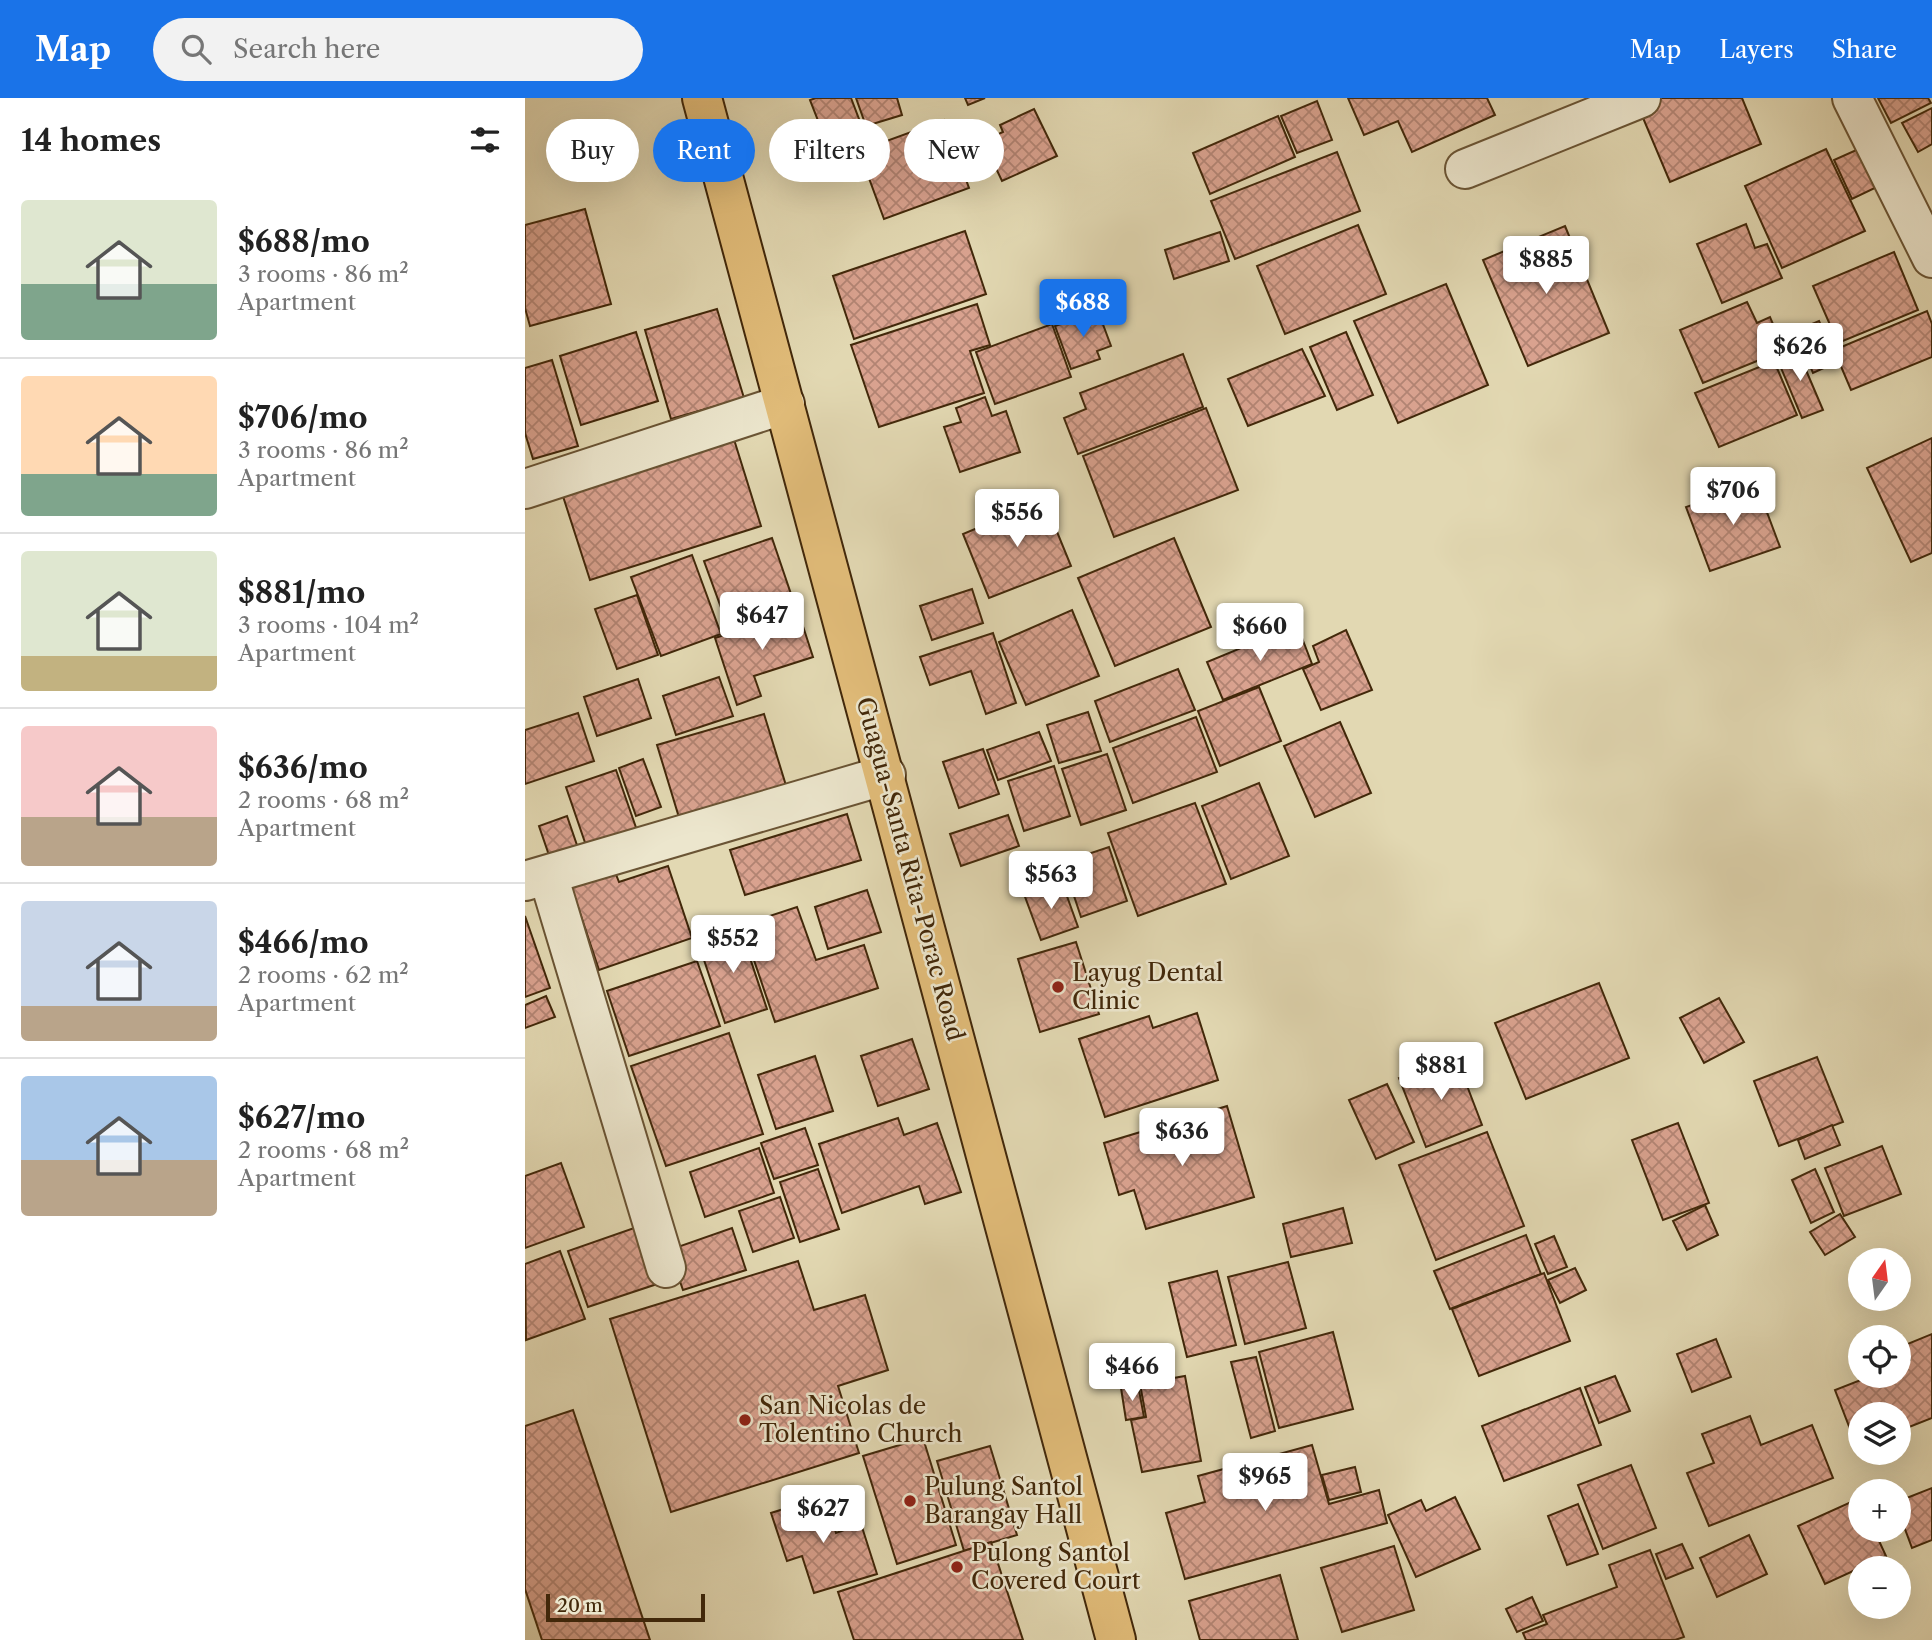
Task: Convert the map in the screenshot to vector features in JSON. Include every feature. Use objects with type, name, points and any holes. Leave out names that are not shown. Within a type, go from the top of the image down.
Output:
[{"type":"main road","name":"Guagua-Santa Rita-Porac Road","points":[[702,98],[886,775],[1116,1640]]},
{"type":"street","points":[[1465,169],[1641,98]]},
{"type":"street","points":[[1852,98],[1932,258]]},
{"type":"street","points":[[525,489],[785,404]]},
{"type":"street","points":[[666,1268],[537,878],[886,775]]},
{"type":"building","points":[[851,98],[859,119],[817,119],[810,100]]},
{"type":"building","points":[[856,98],[897,98],[902,115],[889,119],[864,119]]},
{"type":"building","points":[[965,98],[985,98],[968,105]]},
{"type":"building","points":[[1348,98],[1487,98],[1495,115],[1412,152],[1398,121],[1364,135]]},
{"type":"building","points":[[1657,98],[1742,98],[1761,144],[1670,182],[1638,106]]},
{"type":"building","points":[[1878,98],[1928,98],[1931,103],[1891,123]]},
{"type":"building","points":[[1317,101],[1332,140],[1297,153],[1281,116]]},
{"type":"building","points":[[1932,108],[1932,144],[1918,152],[1902,123]]},
{"type":"building","points":[[1034,109],[1057,156],[1004,180],[1004,123]]},
{"type":"building","points":[[1278,116],[1295,157],[1210,194],[1193,153]]},
{"type":"building","points":[[904,135],[904,182],[967,182],[969,188],[884,219],[870,182],[890,182],[890,140]]},
{"type":"building","points":[[1863,147],[1881,185],[1852,199],[1834,160]]},
{"type":"building","points":[[1826,149],[1865,231],[1782,268],[1745,186]]},
{"type":"building","points":[[1337,152],[1360,211],[1235,259],[1211,201]]},
{"type":"building","points":[[585,209],[611,304],[530,326],[525,308],[525,225]]},
{"type":"building","points":[[1746,224],[1755,248],[1767,244],[1782,278],[1722,303],[1697,244]]},
{"type":"building","points":[[1358,225],[1386,294],[1285,334],[1257,266]]},
{"type":"building","points":[[1565,226],[1609,333],[1528,366],[1483,260]]},
{"type":"building","points":[[965,231],[986,294],[854,339],[833,276]]},
{"type":"building","points":[[1220,232],[1229,261],[1174,279],[1165,250]]},
{"type":"building","points":[[1894,252],[1918,310],[1838,343],[1813,286]]},
{"type":"building","points":[[1446,284],[1488,385],[1398,423],[1354,321]]},
{"type":"building","points":[[1747,302],[1757,323],[1770,317],[1784,350],[1703,383],[1680,330]]},
{"type":"building","points":[[977,304],[990,345],[970,351],[984,393],[879,427],[851,345]]},
{"type":"building","points":[[717,309],[744,398],[671,419],[645,330]]},
{"type":"building","points":[[1098,311],[1111,346],[1097,351],[1100,359],[1071,369],[1055,326]]},
{"type":"building","points":[[1927,311],[1932,324],[1932,357],[1851,390],[1834,350]]},
{"type":"building","points":[[1819,321],[1837,362],[1813,373],[1795,331]]},
{"type":"building","points":[[1052,324],[1071,377],[995,404],[976,352]]},
{"type":"building","points":[[636,332],[658,401],[581,425],[560,356]]},
{"type":"building","points":[[1346,332],[1373,395],[1337,410],[1310,347]]},
{"type":"building","points":[[1302,349],[1325,396],[1248,426],[1228,379]]},
{"type":"building","points":[[1797,349],[1823,410],[1802,418],[1776,356]]},
{"type":"building","points":[[1183,354],[1203,407],[1078,454],[1064,418],[1086,409],[1080,393]]},
{"type":"building","points":[[552,360],[578,446],[533,459],[525,433],[525,368]]},
{"type":"building","points":[[1774,361],[1797,415],[1719,447],[1695,393]]},
{"type":"building","points":[[985,397],[992,416],[1006,411],[1020,452],[960,472],[944,427],[961,422],[956,408]]},
{"type":"building","points":[[1206,408],[1238,490],[1114,537],[1083,456]]},
{"type":"building","points":[[732,433],[761,526],[590,580],[560,487]]},
{"type":"building","points":[[1932,438],[1932,553],[1911,562],[1867,468]]},
{"type":"building","points":[[1756,483],[1780,547],[1710,571],[1686,507]]},
{"type":"building","points":[[1044,500],[1071,566],[989,598],[963,534]]},
{"type":"building","points":[[772,538],[793,600],[727,624],[704,561]]},
{"type":"building","points":[[1174,538],[1211,627],[1115,666],[1078,578]]},
{"type":"building","points":[[692,555],[721,634],[661,656],[631,577]]},
{"type":"building","points":[[972,589],[983,623],[932,640],[920,606]]},
{"type":"building","points":[[637,595],[658,655],[617,669],[595,609]]},
{"type":"building","points":[[1072,610],[1099,676],[1026,705],[999,642]]},
{"type":"building","points":[[798,611],[813,657],[754,676],[761,696],[737,705],[715,638]]},
{"type":"building","points":[[1297,625],[1312,664],[1223,700],[1207,662]]},
{"type":"building","points":[[1346,630],[1372,690],[1321,710],[1303,669],[1319,662],[1313,646]]},
{"type":"building","points":[[993,633],[1016,703],[986,714],[971,671],[930,685],[920,657]]},
{"type":"building","points":[[1178,669],[1195,710],[1110,742],[1095,701]]},
{"type":"building","points":[[719,677],[733,716],[676,735],[663,696]]},
{"type":"building","points":[[638,679],[651,718],[597,736],[584,697]]},
{"type":"building","points":[[1259,687],[1281,741],[1220,766],[1198,711]]},
{"type":"building","points":[[1088,712],[1101,751],[1059,763],[1047,725]]},
{"type":"building","points":[[578,713],[594,761],[525,784],[525,730]]},
{"type":"building","points":[[764,714],[788,792],[681,824],[657,745]]},
{"type":"building","points":[[1196,717],[1217,772],[1133,803],[1113,748]]},
{"type":"building","points":[[1340,722],[1371,793],[1315,817],[1284,746]]},
{"type":"building","points":[[1039,732],[1051,761],[998,780],[987,750]]},
{"type":"building","points":[[983,749],[999,794],[959,808],[943,762]]},
{"type":"building","points":[[1107,754],[1126,810],[1081,825],[1062,769]]},
{"type":"building","points":[[643,759],[661,807],[636,816],[619,768]]},
{"type":"building","points":[[1054,766],[1070,816],[1024,831],[1008,781]]},
{"type":"building","points":[[616,770],[641,842],[591,860],[566,787]]},
{"type":"building","points":[[1259,783],[1289,856],[1231,879],[1202,806]]},
{"type":"building","points":[[1195,803],[1226,884],[1138,916],[1108,833]]},
{"type":"building","points":[[847,814],[861,860],[745,895],[730,850]]},
{"type":"building","points":[[1008,815],[1019,846],[961,866],[950,834]]},
{"type":"building","points":[[567,816],[580,854],[552,864],[539,826]]},
{"type":"building","points":[[1109,847],[1127,901],[1081,917],[1070,884],[1060,887],[1052,866]]},
{"type":"building","points":[[668,866],[692,938],[599,970],[571,886],[615,872],[619,882]]},
{"type":"building","points":[[1052,884],[1054,891],[1064,888],[1078,927],[1041,940],[1024,894]]},
{"type":"building","points":[[867,890],[881,932],[828,949],[815,907]]},
{"type":"building","points":[[797,907],[816,960],[864,945],[878,988],[775,1022],[742,925]]},
{"type":"building","points":[[525,916],[550,988],[525,997]]},
{"type":"building","points":[[740,928],[767,1009],[725,1023],[698,942]]},
{"type":"building","name":"Layug Dental Clinic","points":[[1076,942],[1099,1014],[1040,1032],[1018,959]]},
{"type":"building","points":[[697,961],[720,1026],[629,1056],[607,991]]},
{"type":"building","points":[[1599,983],[1629,1058],[1526,1099],[1495,1023]]},
{"type":"building","points":[[546,996],[555,1017],[525,1028],[525,1005]]},
{"type":"building","points":[[1719,998],[1744,1042],[1704,1063],[1680,1018]]},
{"type":"building","points":[[1197,1013],[1218,1080],[1105,1117],[1079,1039],[1149,1016],[1153,1028]]},
{"type":"building","points":[[729,1033],[763,1134],[666,1166],[631,1066]]},
{"type":"building","points":[[912,1039],[929,1089],[878,1106],[861,1056]]},
{"type":"building","points":[[815,1056],[833,1111],[776,1129],[758,1075]]},
{"type":"building","points":[[1456,1057],[1482,1125],[1426,1147],[1399,1078]]},
{"type":"building","points":[[1817,1057],[1843,1122],[1779,1146],[1754,1081]]},
{"type":"building","points":[[1387,1084],[1414,1142],[1376,1159],[1349,1100]]},
{"type":"building","points":[[1227,1106],[1254,1197],[1146,1229],[1134,1190],[1119,1195],[1104,1143]]},
{"type":"building","points":[[898,1118],[904,1135],[937,1123],[961,1192],[925,1204],[919,1186],[842,1213],[819,1144]]},
{"type":"building","points":[[1678,1123],[1709,1203],[1663,1220],[1632,1140]]},
{"type":"building","points":[[1832,1125],[1840,1145],[1805,1159],[1798,1140]]},
{"type":"building","points":[[805,1128],[818,1165],[774,1179],[761,1143]]},
{"type":"building","points":[[1487,1132],[1524,1226],[1436,1260],[1399,1165]]},
{"type":"building","points":[[1882,1146],[1901,1194],[1844,1216],[1825,1168]]},
{"type":"building","points":[[759,1148],[774,1193],[705,1217],[690,1172]]},
{"type":"building","points":[[561,1163],[584,1227],[525,1248],[525,1176]]},
{"type":"building","points":[[818,1169],[839,1229],[800,1242],[780,1182]]},
{"type":"building","points":[[1815,1169],[1834,1212],[1811,1223],[1792,1180]]},
{"type":"building","points":[[780,1197],[794,1238],[753,1252],[739,1211]]},
{"type":"building","points":[[1705,1205],[1718,1235],[1687,1250],[1673,1221]]},
{"type":"building","points":[[1343,1208],[1352,1243],[1291,1257],[1283,1224]]},
{"type":"building","points":[[1840,1214],[1855,1237],[1825,1255],[1810,1232]]},
{"type":"building","points":[[637,1227],[657,1284],[588,1307],[568,1251]]},
{"type":"building","points":[[732,1228],[746,1270],[683,1290],[669,1250]]},
{"type":"building","points":[[1526,1235],[1541,1274],[1450,1309],[1434,1271]]},
{"type":"building","points":[[1554,1236],[1567,1267],[1548,1274],[1535,1244]]},
{"type":"building","points":[[560,1251],[585,1319],[526,1340],[525,1264]]},
{"type":"building","name":"San Nicolas de Tolentino Church","points":[[798,1261],[814,1310],[865,1295],[888,1370],[838,1386],[859,1453],[671,1512],[610,1319]]},
{"type":"building","points":[[1288,1262],[1306,1328],[1245,1344],[1228,1277]]},
{"type":"building","points":[[1575,1268],[1586,1290],[1560,1303],[1548,1280]]},
{"type":"building","points":[[1217,1271],[1236,1345],[1187,1357],[1169,1283]]},
{"type":"building","points":[[1544,1273],[1570,1341],[1479,1376],[1452,1309]]},
{"type":"building","points":[[1333,1332],[1353,1409],[1279,1428],[1259,1352]]},
{"type":"building","points":[[1932,1334],[1932,1418],[1911,1426],[1911,1402],[1848,1402],[1848,1424],[1835,1390],[1848,1385],[1848,1388],[1911,1388],[1911,1343]]},
{"type":"building","points":[[1716,1339],[1731,1377],[1692,1392],[1677,1354]]},
{"type":"building","points":[[1256,1357],[1275,1431],[1251,1438],[1231,1362]]},
{"type":"building","points":[[1185,1376],[1201,1461],[1142,1472],[1131,1420],[1146,1417],[1140,1384]]},
{"type":"building","points":[[1615,1376],[1630,1411],[1599,1423],[1585,1387]]},
{"type":"building","points":[[1138,1385],[1144,1417],[1126,1420],[1121,1388]]},
{"type":"building","points":[[1580,1388],[1601,1445],[1504,1481],[1482,1426]]},
{"type":"building","points":[[573,1410],[650,1640],[542,1640],[525,1589],[525,1426]]},
{"type":"building","points":[[1750,1416],[1761,1445],[1812,1425],[1833,1478],[1709,1526],[1687,1473],[1714,1463],[1702,1434]]},
{"type":"building","name":"Pulung Santol Barangay Hall","points":[[923,1438],[956,1545],[897,1564],[863,1456]]},
{"type":"building","points":[[1312,1445],[1329,1504],[1379,1490],[1387,1523],[1185,1579],[1166,1513],[1205,1502],[1198,1476]]},
{"type":"building","points":[[990,1446],[1017,1535],[964,1551],[937,1461]]},
{"type":"building","points":[[1631,1465],[1656,1528],[1603,1549],[1578,1485]]},
{"type":"building","points":[[1355,1467],[1361,1492],[1329,1500],[1322,1475]]},
{"type":"building","points":[[1932,1488],[1932,1540],[1912,1548],[1910,1542],[1911,1496]]},
{"type":"building","points":[[825,1496],[836,1533],[861,1524],[877,1574],[814,1593],[802,1556],[787,1561],[771,1513]]},
{"type":"building","points":[[1455,1497],[1480,1549],[1416,1577],[1388,1515],[1421,1500],[1426,1511]]},
{"type":"building","points":[[1848,1503],[1848,1542],[1880,1542],[1886,1556],[1848,1556],[1848,1573],[1825,1584],[1798,1526]]},
{"type":"building","points":[[1578,1504],[1598,1554],[1567,1565],[1548,1516]]},
{"type":"building","points":[[1749,1535],[1767,1574],[1717,1597],[1700,1558]]},
{"type":"building","name":"Pulong Santol Covered Court","points":[[991,1542],[1023,1640],[854,1640],[838,1592]]},
{"type":"building","points":[[1682,1544],[1693,1568],[1666,1579],[1656,1554]]},
{"type":"building","points":[[1394,1546],[1414,1610],[1342,1632],[1321,1568]]},
{"type":"building","points":[[1650,1550],[1684,1637],[1675,1640],[1526,1640],[1523,1633],[1547,1624],[1543,1615],[1617,1587],[1609,1565]]},
{"type":"building","points":[[1280,1575],[1298,1640],[1200,1640],[1189,1601]]},
{"type":"building","points":[[1532,1597],[1543,1621],[1517,1632],[1506,1609]]},
{"type":"place","name":"Layug Dental Clinic","points":[[1058,987]]},
{"type":"place","name":"San Nicolas de Tolentino Church","points":[[745,1420]]},
{"type":"place","name":"Pulung Santol Barangay Hall","points":[[910,1501]]},
{"type":"place","name":"Pulong Santol Covered Court","points":[[957,1567]]}]
